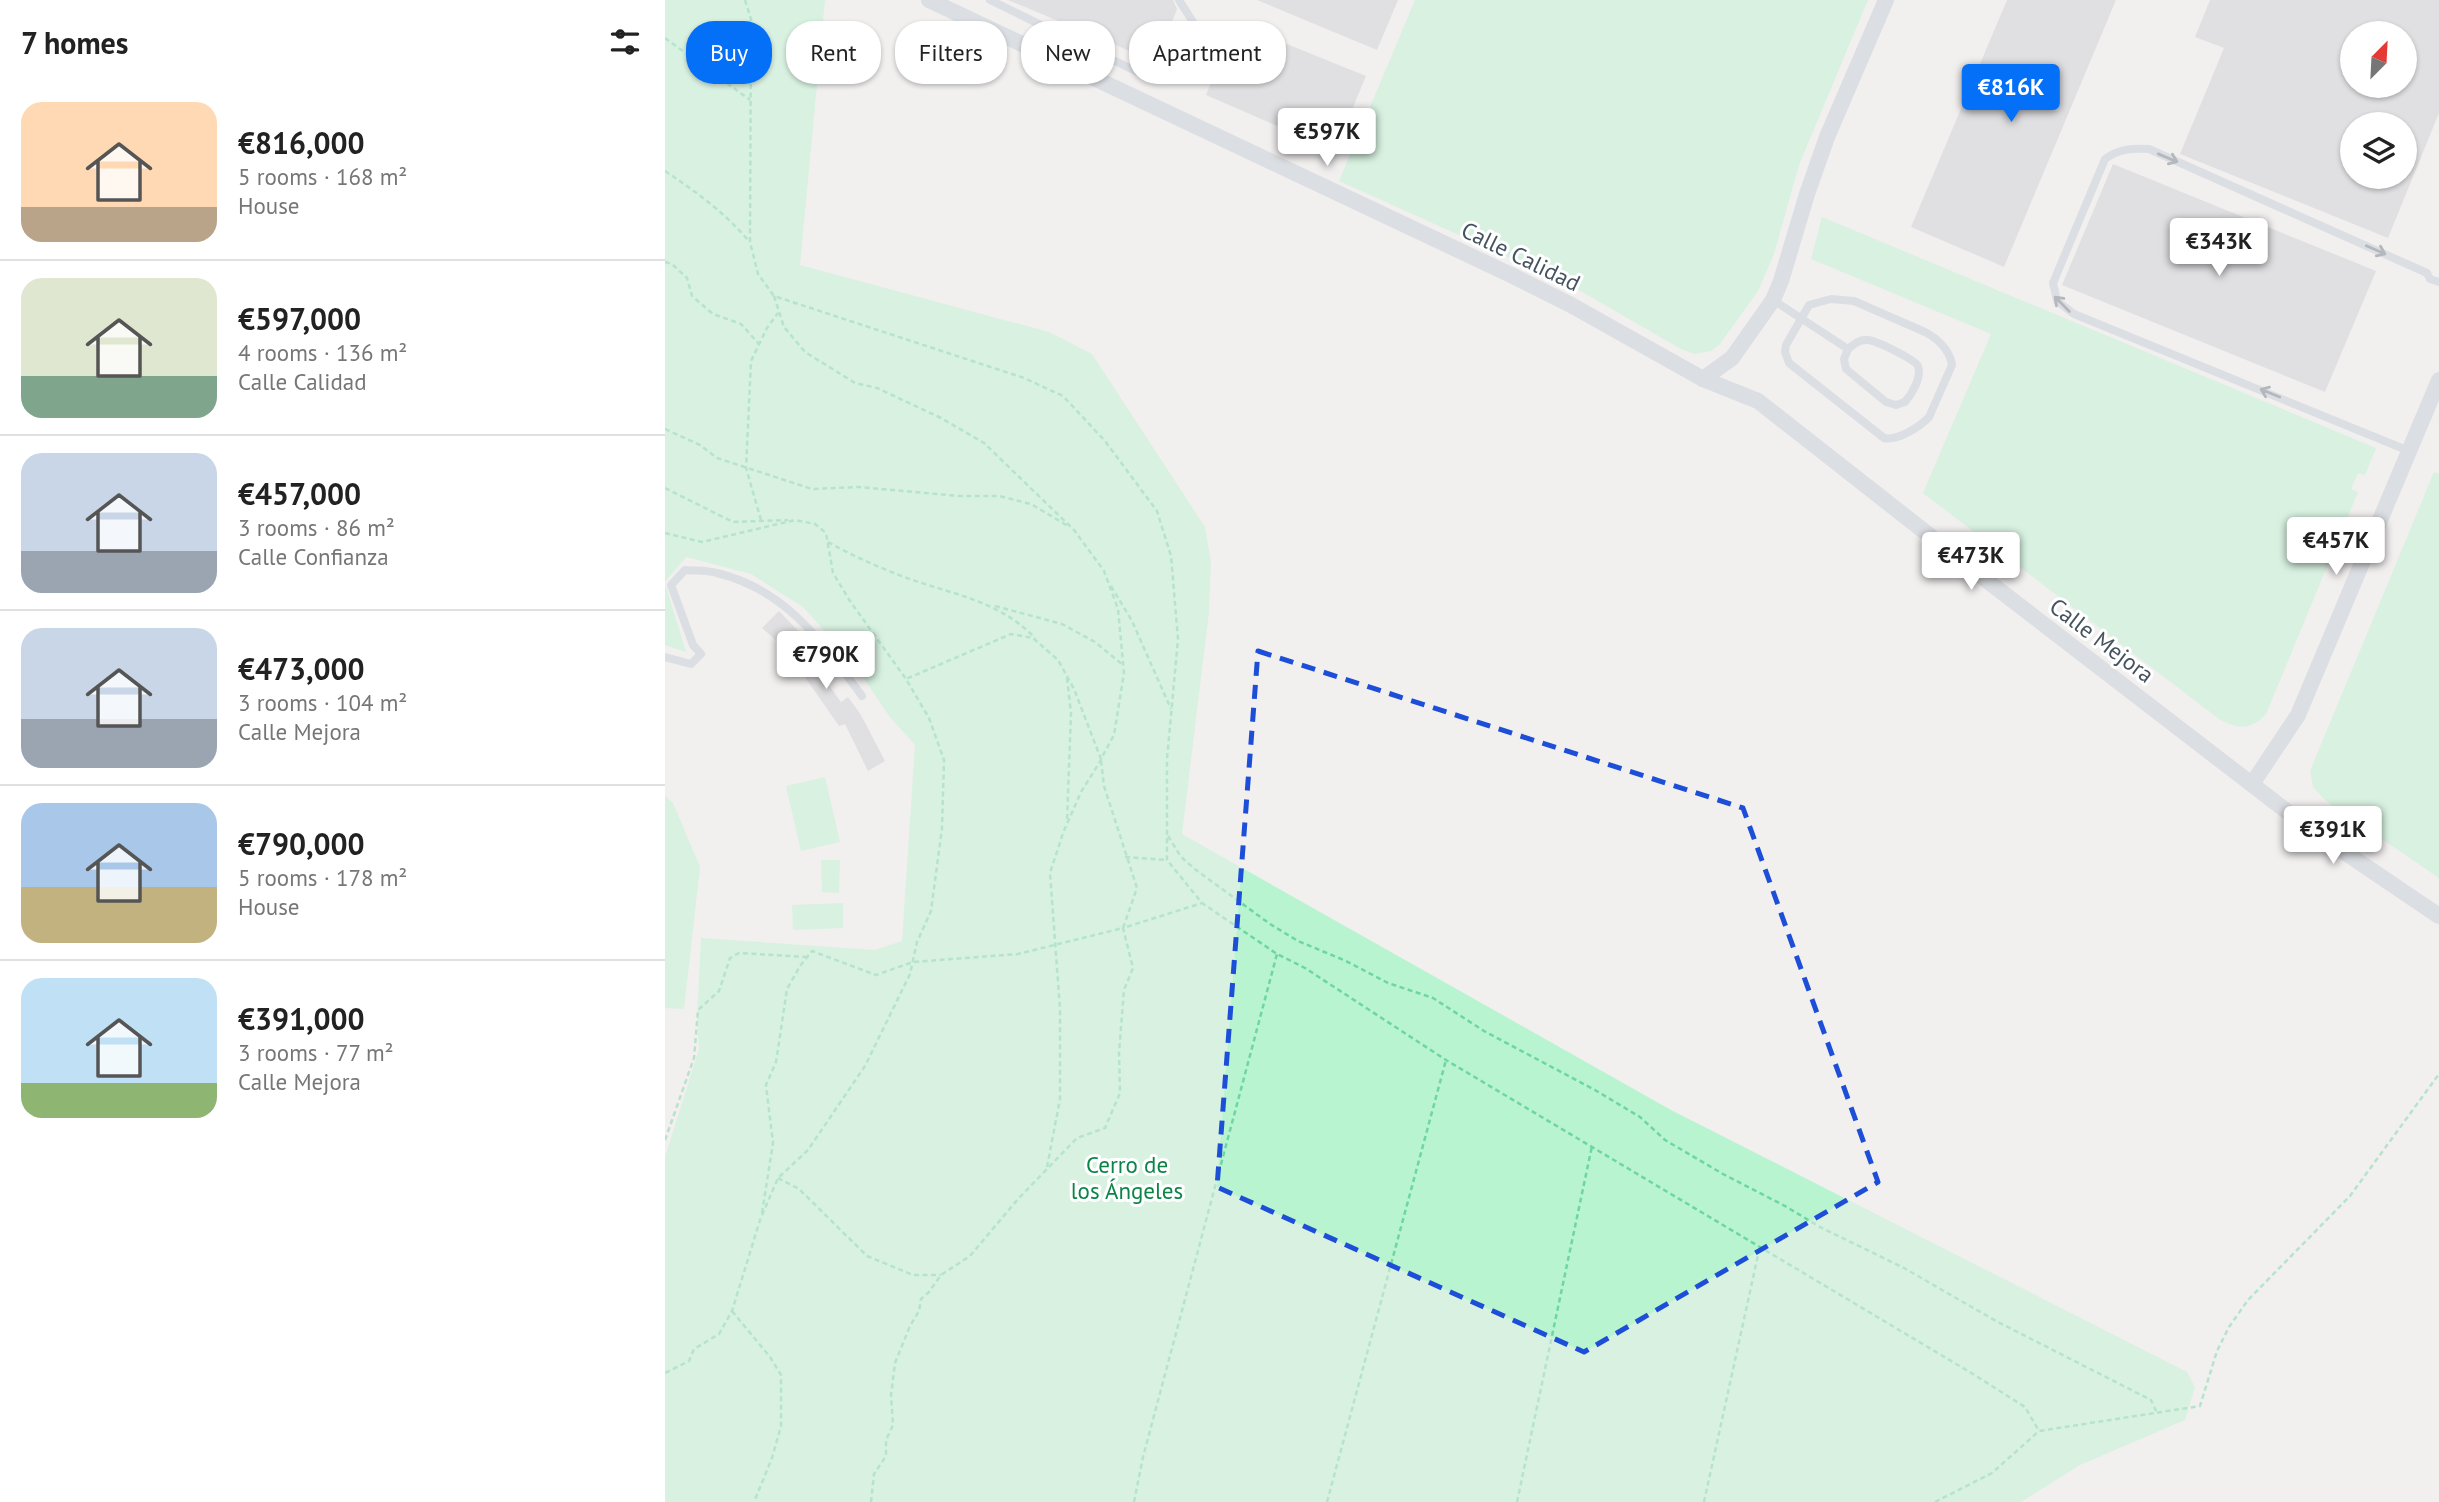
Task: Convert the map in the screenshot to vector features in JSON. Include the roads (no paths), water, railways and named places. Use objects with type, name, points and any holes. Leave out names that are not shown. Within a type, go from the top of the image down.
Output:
[{"type":"street","name":"Calle Calidad","points":[[929,0],[1511,275],[1571,305],[1703,379]]},
{"type":"street","points":[[1703,379],[1732,358],[1773,300],[1827,137],[1886,0]]},
{"type":"street","name":"Calle Mejora","points":[[1703,379],[1758,401],[2306,826],[2439,916]]},
{"type":"street","points":[[2252,783],[2298,715],[2439,380]]},
{"type":"lane","points":[[990,0],[1154,80],[1171,74],[1193,22],[1179,0]]},
{"type":"lane","points":[[2409,451],[2074,314],[2057,301],[2053,283],[2105,159],[2126,149],[2149,149],[2427,273],[2430,279],[2439,282]]},
{"type":"lane","points":[[1843,299],[1854,301],[1935,337],[1951,357],[1952,365],[1929,417],[1891,439],[1884,438],[1789,363],[1785,352],[1786,345],[1801,318],[1809,305],[1818,301],[1843,299]]},
{"type":"lane","points":[[1773,300],[1848,349]]},
{"type":"lane","points":[[1869,340],[1913,360],[1919,368],[1919,375],[1905,402],[1896,405],[1886,402],[1846,369],[1844,359],[1848,349],[1854,344],[1869,340]]},
{"type":"lane","points":[[665,657],[691,664],[701,654],[693,645],[671,585],[685,570],[717,572],[764,591],[790,609],[818,636],[862,696]]},
{"type":"park label","name":"Cerro de los Ángeles","points":[[1127,1177]]}]
